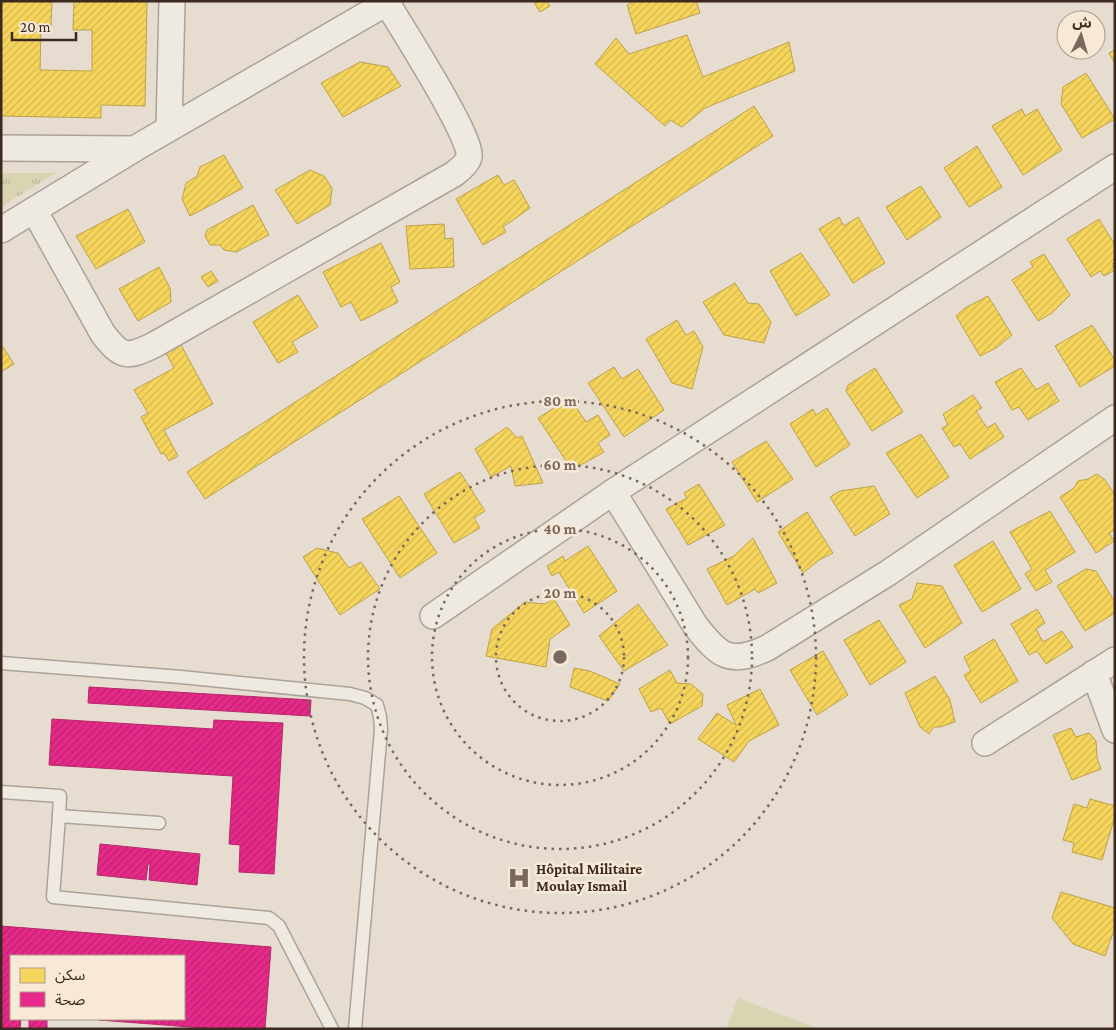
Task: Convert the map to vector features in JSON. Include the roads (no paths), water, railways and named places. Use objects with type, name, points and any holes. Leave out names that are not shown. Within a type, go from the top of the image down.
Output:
[{"type":"street","points":[[169,128],[172,1]]},
{"type":"street","points":[[1,230],[169,128],[388,2],[457,122],[469,147],[469,157],[465,165],[454,174],[154,345],[131,355],[122,352],[112,345],[103,334],[34,210]]},
{"type":"street","points":[[1,148],[134,149]]},
{"type":"street","points":[[433,616],[613,492],[1115,167]]},
{"type":"street","points":[[613,492],[695,625],[706,639],[718,651],[727,656],[744,656],[767,648],[888,573],[1115,418]]},
{"type":"street","points":[[985,744],[1115,660]]},
{"type":"street","points":[[1094,673],[1115,730]]},
{"type":"lane","points":[[1,663],[181,677],[350,694],[365,698],[376,705],[380,717],[381,730],[355,1029]]},
{"type":"lane","points":[[1,792],[60,796],[53,897],[269,918],[279,926],[332,1029]]},
{"type":"lane","points":[[59,816],[159,823]]},
{"type":"place","name":"Hôpital Militaire Moulay Ismail","points":[[519,878]]}]
